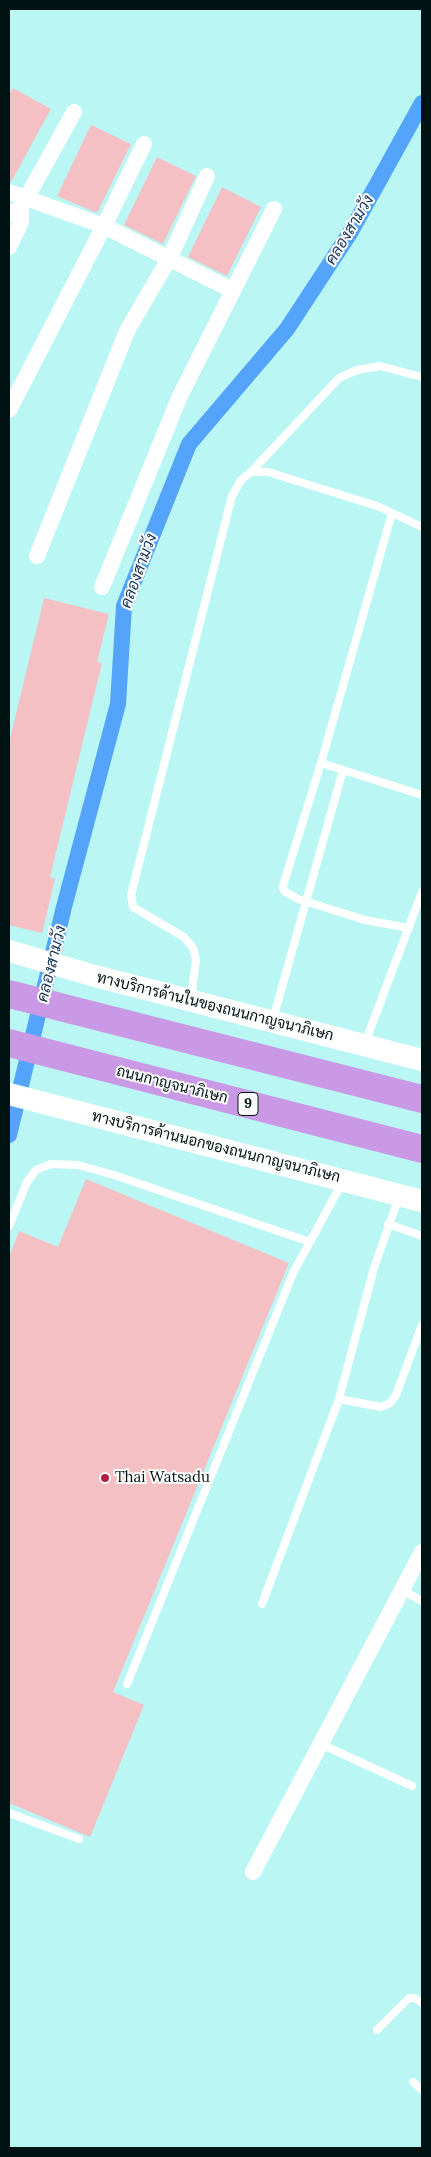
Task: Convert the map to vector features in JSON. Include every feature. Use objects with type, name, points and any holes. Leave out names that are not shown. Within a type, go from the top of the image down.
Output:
[{"type":"highway","points":[[17,997],[422,1099]]},
{"type":"highway","name":"ถนนกาญจนาภิเษก","points":[[12,1044],[422,1149]]},
{"type":"main road","name":"ทางบริการด้านในของถนนกาญจนาภิเษก","points":[[18,954],[190,1001],[422,1060]]},
{"type":"main road","name":"ทางบริการด้านนอกของถนนกาญจนาภิเษก","points":[[9,1094],[344,1179],[422,1201]]},
{"type":"street","points":[[19,207],[74,112]]},
{"type":"street","points":[[9,410],[144,144]]},
{"type":"street","points":[[37,556],[128,331],[170,258],[207,176]]},
{"type":"street","points":[[9,192],[19,207],[20,222],[9,248]]},
{"type":"street","points":[[19,207],[104,226],[232,290]]},
{"type":"street","points":[[102,588],[180,396],[274,209]]},
{"type":"street","points":[[253,1872],[295,1789],[321,1744],[422,1552]]},
{"type":"lane","points":[[190,1001],[196,959],[193,948],[184,938],[133,907],[131,895],[232,496],[241,480],[251,472],[339,378],[357,370],[380,366],[422,377]]},
{"type":"lane","points":[[251,472],[268,472],[377,506],[422,527]]},
{"type":"lane","points":[[392,513],[321,763],[283,886],[284,891],[290,896],[305,902],[366,920],[409,928]]},
{"type":"lane","points":[[321,763],[422,795]]},
{"type":"lane","points":[[273,1021],[343,770]]},
{"type":"lane","points":[[364,1045],[422,892]]},
{"type":"lane","points":[[9,1226],[27,1182],[36,1170],[51,1164],[78,1165],[114,1175],[310,1242]]},
{"type":"lane","points":[[128,1684],[293,1273],[344,1179]]},
{"type":"lane","points":[[262,1604],[339,1399],[374,1268],[388,1224],[400,1196]]},
{"type":"lane","points":[[388,1224],[422,1236]]},
{"type":"lane","points":[[339,1399],[382,1406],[390,1403],[396,1395],[422,1325]]},
{"type":"lane","points":[[402,1590],[422,1601]]},
{"type":"lane","points":[[321,1744],[412,1786]]},
{"type":"lane","points":[[9,1813],[79,1839]]},
{"type":"lane","points":[[377,2030],[405,2000],[415,1998],[422,2003]]},
{"type":"lane","points":[[414,2082],[422,2090]]},
{"type":"building","points":[[13,88],[51,109],[11,182],[9,182],[9,95]]},
{"type":"building","points":[[91,125],[131,144],[97,213],[57,196]]},
{"type":"building","points":[[157,157],[196,176],[163,244],[124,225]]},
{"type":"building","points":[[222,187],[261,207],[227,276],[188,257]]},
{"type":"building","points":[[44,598],[109,614],[97,662],[102,663],[50,877],[55,879],[42,933],[9,925],[9,743]]},
{"type":"building","name":"Thai Watsadu","points":[[86,1179],[289,1263],[113,1692],[144,1705],[90,1837],[9,1803],[9,1257],[19,1231],[58,1247]]},
{"type":"waterway","name":"คลองสามวัง","points":[[9,1135],[64,907],[118,704],[124,606],[189,444],[287,329],[350,233],[422,103]]},
{"type":"place","name":"Thai Watsadu","points":[[105,1478]]}]
